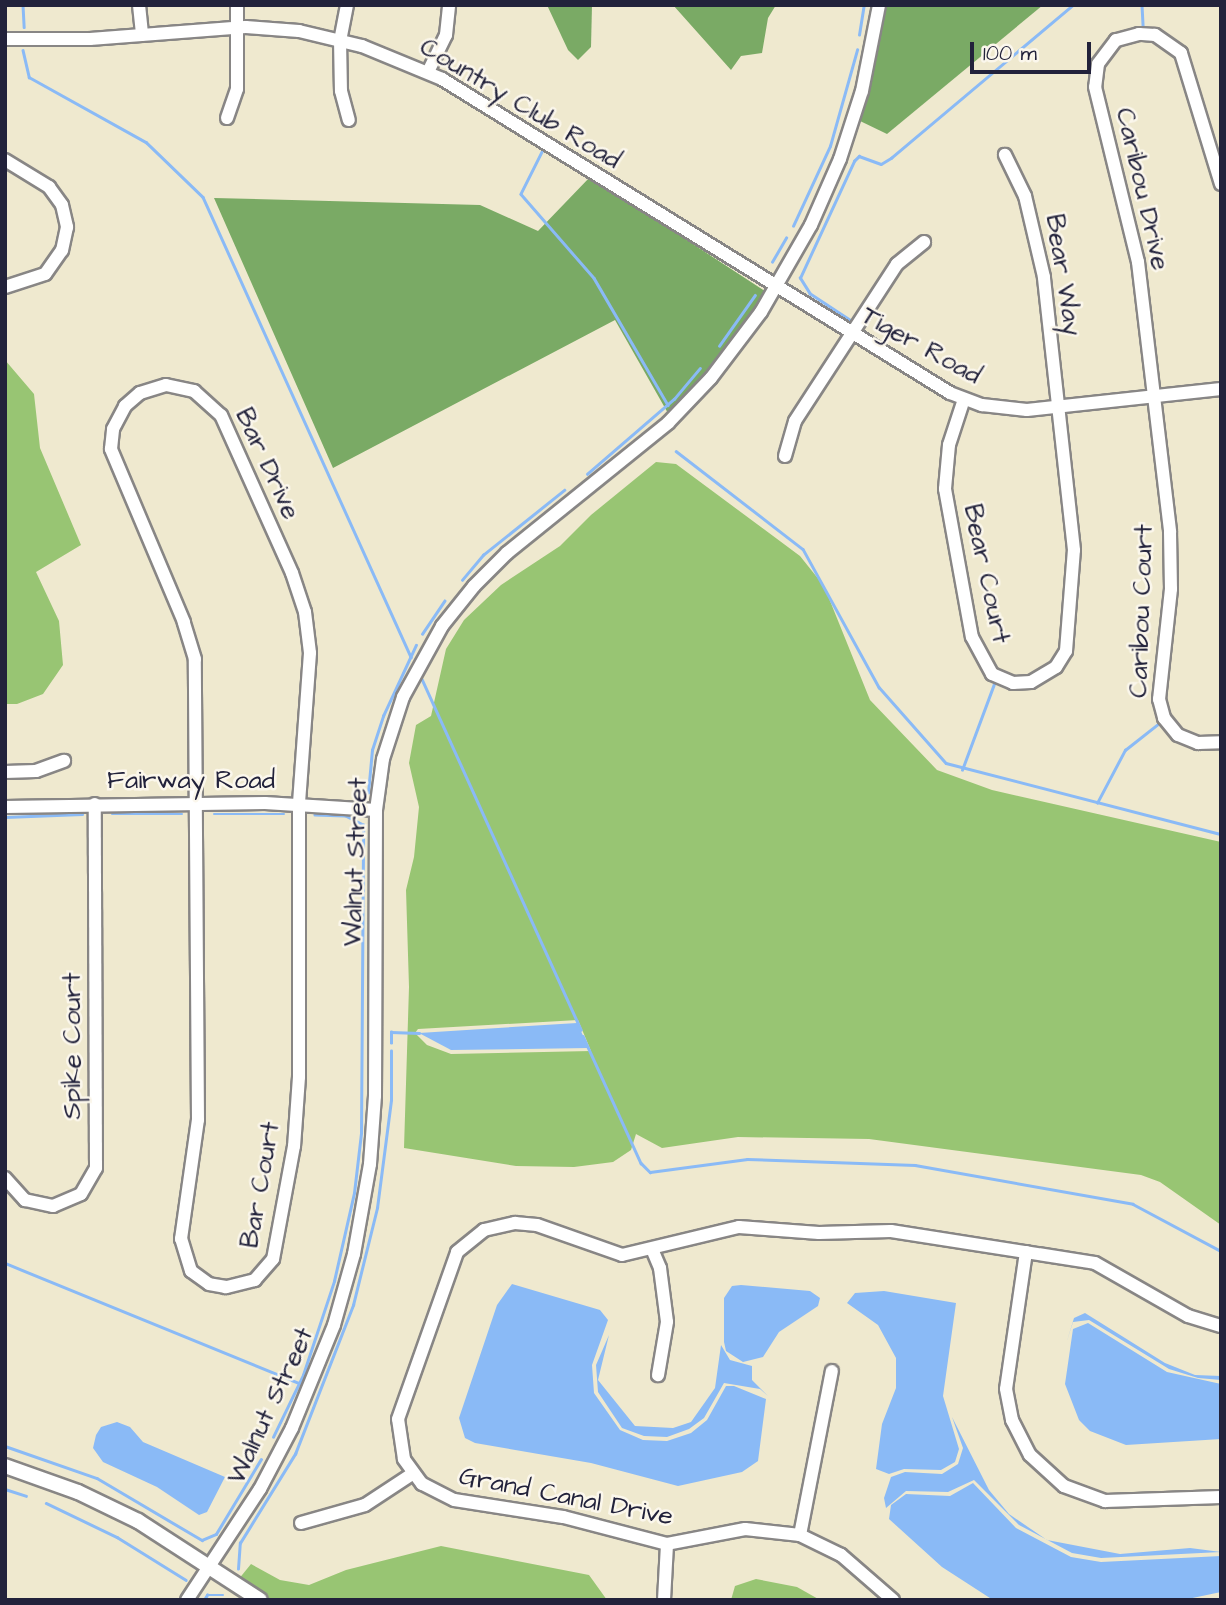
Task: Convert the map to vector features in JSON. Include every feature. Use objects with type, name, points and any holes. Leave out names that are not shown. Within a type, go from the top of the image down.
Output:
[{"type":"main road","points":[[5,1465],[109,1506],[210,1566],[260,1600]]},
{"type":"street","points":[[139,5],[142,35]]},
{"type":"street","points":[[227,118],[237,89],[237,5]]},
{"type":"street","points":[[347,5],[340,40],[341,91],[349,120]]},
{"type":"street","points":[[428,72],[446,34],[449,5]]},
{"type":"street","name":"Walnut Street","points":[[187,1600],[292,1429],[330,1338],[354,1254],[370,1164],[375,1096],[376,810],[383,759],[403,697],[428,649],[459,603],[507,553],[668,423],[728,356],[777,288],[840,159],[862,91],[879,5]]},
{"type":"street","name":"Country Club Road","points":[[5,39],[142,35],[237,27],[340,40],[428,72],[777,288]]},
{"type":"street","name":"Caribou Drive","points":[[1155,397],[1132,228],[1095,87],[1098,64],[1112,44],[1124,37],[1147,34],[1169,42],[1181,53],[1221,184]]},
{"type":"street","name":"Bear Way","points":[[1005,155],[1025,196],[1036,236],[1059,408]]},
{"type":"street","points":[[5,160],[49,187],[62,205],[66,227],[62,250],[45,274],[5,287]]},
{"type":"street","points":[[785,456],[795,421],[854,336],[897,264],[924,242]]},
{"type":"street","name":"Tiger Road","points":[[777,288],[964,399],[1016,410],[1059,408],[1221,389]]},
{"type":"street","name":"Bar Drive","points":[[196,803],[193,646],[111,449],[113,429],[125,406],[140,393],[166,386],[200,394],[220,415],[299,593],[310,653],[299,804]]},
{"type":"street","name":"Caribou Court","points":[[1155,397],[1171,559],[1161,709],[1170,727],[1188,740],[1221,742]]},
{"type":"street","name":"Bear Court","points":[[964,399],[946,460],[946,504],[977,653],[992,674],[1013,683],[1031,682],[1049,674],[1067,646],[1074,550],[1059,408]]},
{"type":"street","points":[[5,772],[36,771],[64,761]]},
{"type":"street","name":"Fairway Road","points":[[5,807],[196,803],[299,804],[376,810]]},
{"type":"street","name":"Bar Court","points":[[196,803],[198,1120],[181,1239],[191,1271],[204,1282],[226,1287],[247,1284],[268,1267],[288,1194],[299,1077],[299,804]]},
{"type":"street","name":"Spike Court","points":[[5,1178],[25,1200],[53,1206],[81,1194],[96,1168],[95,804]]},
{"type":"street","points":[[301,1522],[365,1505],[412,1474],[400,1449],[398,1419],[445,1276],[463,1245],[490,1227],[522,1223],[605,1252],[631,1254],[652,1250],[688,1236],[739,1227],[818,1233],[891,1231],[1104,1266],[1188,1316],[1221,1326]]},
{"type":"street","points":[[652,1250],[662,1276],[667,1322],[659,1375]]},
{"type":"street","points":[[1026,1252],[1006,1389],[1012,1420],[1030,1455],[1064,1486],[1105,1501],[1221,1497]]},
{"type":"street","points":[[800,1535],[832,1371]]},
{"type":"street","name":"Grand Canal Drive","points":[[412,1474],[428,1489],[454,1500],[564,1517],[667,1544],[745,1529],[800,1535],[841,1555],[892,1600]]},
{"type":"street","points":[[664,1600],[667,1544]]},
{"type":"green space","points":[[547,5],[592,5],[591,47],[578,60],[568,50]]},
{"type":"green space","points":[[673,5],[776,5],[768,18],[762,53],[741,56],[731,70]]},
{"type":"green space","points":[[884,5],[1043,5],[887,134],[858,120]]},
{"type":"green space","points":[[590,177],[768,293],[712,369],[669,415],[615,320],[333,468],[214,198],[480,205],[538,231]]},
{"type":"green space","points":[[5,360],[34,394],[40,448],[81,545],[36,572],[59,621],[63,665],[43,694],[17,704],[5,704]]},
{"type":"green space","points":[[656,462],[676,464],[800,556],[824,586],[870,700],[937,770],[992,790],[1221,842],[1221,1225],[1160,1182],[1141,1175],[869,1139],[738,1137],[662,1148],[636,1134],[631,1150],[613,1162],[574,1167],[516,1166],[404,1148],[409,987],[406,890],[414,857],[419,807],[409,763],[416,725],[431,716],[446,649],[464,620],[501,585],[560,546],[591,515]],"holes":[[[578,1020],[591,1051],[451,1054],[427,1045],[415,1033],[418,1029]]]},
{"type":"green space","points":[[441,1546],[589,1575],[607,1600],[268,1600],[238,1580],[251,1564],[280,1580],[309,1585],[346,1570]]},
{"type":"green space","points":[[756,1579],[797,1587],[820,1600],[731,1600],[735,1586]]},
{"type":"water","points":[[577,1023],[589,1048],[451,1050],[419,1033]]},
{"type":"water","points":[[512,1284],[600,1310],[608,1320],[592,1365],[594,1393],[620,1430],[643,1440],[667,1441],[691,1433],[707,1420],[726,1386],[734,1386],[766,1399],[758,1461],[742,1472],[678,1486],[591,1463],[475,1443],[465,1438],[459,1418],[497,1305]]},
{"type":"water","points":[[732,1286],[810,1291],[820,1298],[818,1306],[779,1332],[763,1357],[743,1362],[726,1351],[724,1342],[724,1298]]},
{"type":"water","points":[[884,1291],[956,1303],[943,1396],[959,1449],[955,1462],[941,1470],[904,1469],[889,1474],[876,1469],[882,1424],[896,1388],[896,1358],[878,1325],[847,1303],[855,1293]]},
{"type":"water","points":[[1085,1313],[1165,1363],[1195,1375],[1221,1376],[1221,1380],[1198,1378],[1169,1369],[1089,1320],[1073,1322],[1066,1344],[1074,1318]]},
{"type":"water","points":[[1088,1323],[1167,1372],[1221,1384],[1221,1439],[1126,1445],[1090,1431],[1079,1420],[1065,1384],[1073,1329]]},
{"type":"water","points":[[609,1335],[598,1380],[635,1426],[673,1428],[691,1422],[715,1388],[721,1345],[730,1360],[752,1366],[752,1380],[768,1396],[760,1389],[724,1383],[704,1418],[689,1429],[667,1437],[644,1436],[622,1428],[598,1392],[596,1365]]},
{"type":"water","points":[[952,1417],[989,1490],[1009,1514],[1046,1539],[1019,1525],[974,1480],[948,1492],[906,1491],[886,1508],[884,1498],[891,1477],[905,1472],[942,1474],[958,1464],[963,1448]]},
{"type":"water","points":[[117,1422],[130,1427],[143,1442],[225,1477],[207,1512],[199,1515],[157,1487],[103,1462],[93,1448],[96,1435],[101,1427]]},
{"type":"water","points":[[973,1483],[1016,1528],[1071,1557],[1101,1562],[1221,1556],[1221,1592],[1183,1600],[993,1600],[942,1567],[889,1519],[891,1505],[906,1494],[950,1496]]},
{"type":"water","points":[[1048,1540],[1120,1554],[1190,1548],[1221,1552],[1101,1558],[1072,1553]]},
{"type":"waterway","points":[[23,5],[24,27]]},
{"type":"waterway","points":[[859,35],[864,5]]},
{"type":"waterway","points":[[851,321],[810,294],[800,278],[854,161],[859,156],[881,164],[891,158],[1073,5]]},
{"type":"waterway","points":[[1142,5],[1143,27]]},
{"type":"waterway","points":[[23,50],[29,77],[146,142],[203,197],[411,657]]},
{"type":"waterway","points":[[793,226],[830,146],[857,50]]},
{"type":"waterway","points":[[543,150],[521,194],[594,278],[668,405]]},
{"type":"waterway","points":[[772,262],[786,238]]},
{"type":"waterway","points":[[719,346],[755,295]]},
{"type":"waterway","points":[[587,474],[674,399],[700,368]]},
{"type":"waterway","points":[[676,451],[803,549],[879,687],[946,763],[1221,834]]},
{"type":"waterway","points":[[462,580],[483,555],[564,490]]},
{"type":"waterway","points":[[422,634],[444,601]]},
{"type":"waterway","points":[[368,793],[372,750],[383,716],[416,645]]},
{"type":"waterway","points":[[422,679],[581,1030]]},
{"type":"waterway","points":[[962,770],[994,684]]},
{"type":"waterway","points":[[1097,803],[1125,750],[1158,724]]},
{"type":"waterway","points":[[5,817],[82,814]]},
{"type":"waterway","points":[[112,814],[182,814]]},
{"type":"waterway","points":[[214,814],[284,814]]},
{"type":"waterway","points":[[273,1437],[303,1375],[334,1281],[354,1193],[361,1133],[363,825],[345,816],[315,815]]},
{"type":"waterway","points":[[391,1043],[391,1032],[419,1033]]},
{"type":"waterway","points":[[583,1036],[641,1163],[650,1172],[747,1159],[915,1165],[1133,1204],[1221,1251]]},
{"type":"waterway","points":[[238,1569],[240,1543],[295,1454],[353,1305],[377,1208],[391,1100],[391,1051]]},
{"type":"waterway","points":[[5,1263],[299,1383]]},
{"type":"waterway","points":[[5,1446],[97,1478],[202,1540],[216,1534],[261,1459]]},
{"type":"waterway","points":[[5,1489],[26,1496]]},
{"type":"waterway","points":[[46,1503],[117,1537],[186,1580]]},
{"type":"waterway","points":[[204,1600],[207,1595],[223,1595]]}]
